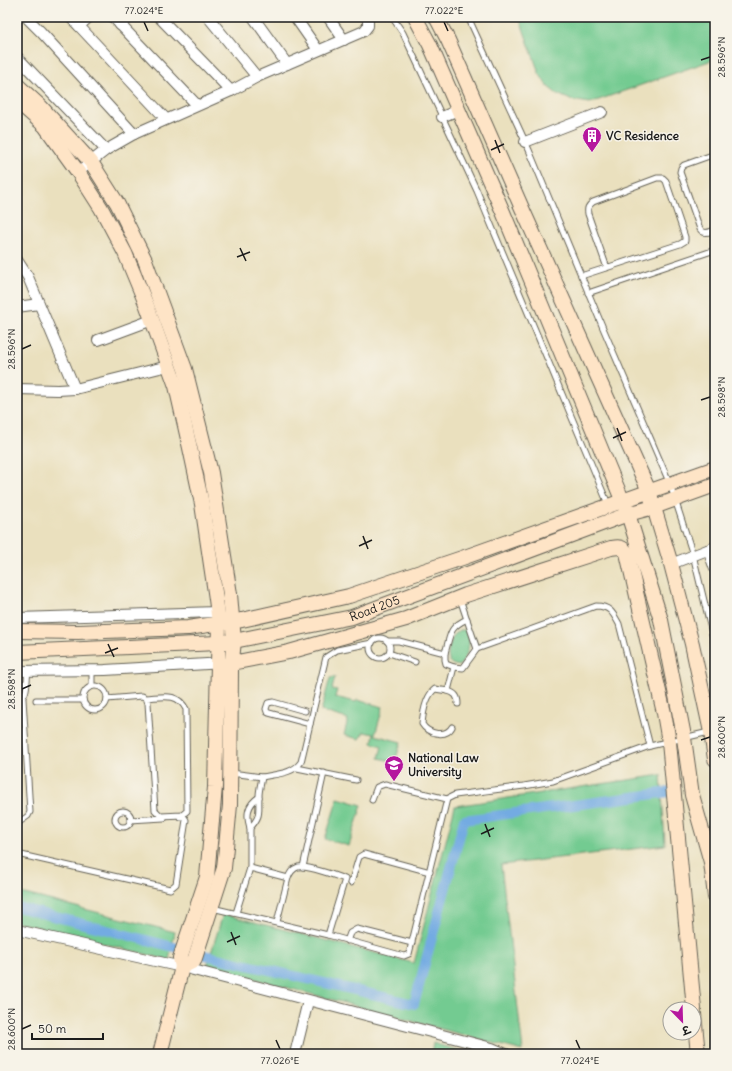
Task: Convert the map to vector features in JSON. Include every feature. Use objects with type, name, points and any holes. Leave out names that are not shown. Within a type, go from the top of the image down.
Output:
[{"type":"main road","points":[[415,17],[430,45],[509,227],[628,514],[661,620],[685,739],[692,795],[711,862],[715,897]]},
{"type":"main road","points":[[436,17],[448,40],[649,491],[671,564],[692,644],[711,732],[715,758]]},
{"type":"main road","points":[[17,85],[41,107],[91,162],[117,203],[145,260],[185,369],[211,473],[230,594],[218,643],[215,787],[210,851],[207,877],[194,939]]},
{"type":"main road","points":[[17,101],[44,126],[78,172],[101,208],[125,253],[152,320],[176,386],[202,504],[223,619],[234,641],[232,663],[230,805],[224,868],[211,907],[194,939],[185,962],[160,1054]]},
{"type":"main road","name":"Road 205","points":[[17,631],[78,632],[180,628],[349,596],[462,558],[715,468]]},
{"type":"main road","name":"Road 205","points":[[17,652],[218,643],[352,617],[628,514],[654,507],[715,485]]},
{"type":"main road","points":[[232,663],[289,652],[399,621],[460,597],[610,548],[618,546],[624,549],[627,553],[664,713],[669,742],[693,1001]]},
{"type":"main road","points":[[697,1041],[698,1054]]},
{"type":"street","points":[[26,17],[134,134]]},
{"type":"street","points":[[70,17],[166,119]]},
{"type":"street","points":[[79,26],[89,17]]},
{"type":"street","points":[[129,17],[116,21],[198,105]]},
{"type":"street","points":[[158,17],[231,91]]},
{"type":"street","points":[[208,17],[257,77]]},
{"type":"street","points":[[254,17],[287,64]]},
{"type":"street","points":[[295,17],[318,50]]},
{"type":"street","points":[[328,17],[344,40]]},
{"type":"street","points":[[78,172],[106,150],[134,134],[231,91],[257,77],[364,31],[368,26],[368,17]]},
{"type":"street","points":[[17,58],[106,150]]},
{"type":"street","points":[[442,116],[458,110]]},
{"type":"street","points":[[526,142],[602,112]]},
{"type":"street","points":[[17,260],[28,277],[74,389]]},
{"type":"street","points":[[17,307],[39,304]]},
{"type":"street","points":[[98,340],[152,320]]},
{"type":"street","points":[[17,389],[74,389],[168,366]]},
{"type":"street","points":[[671,564],[712,548],[715,569]]},
{"type":"street","points":[[17,618],[223,619]]},
{"type":"street","points":[[17,671],[92,670],[232,663]]},
{"type":"street","points":[[17,930],[185,962],[308,1001],[492,1048],[506,1054]]},
{"type":"street","points":[[295,1054],[308,1001]]},
{"type":"lane","points":[[392,17],[403,33],[477,191],[608,505]]},
{"type":"lane","points":[[468,17],[526,142],[588,293],[676,499],[693,555],[715,646]]},
{"type":"lane","points":[[715,154],[684,165],[680,172],[700,229],[705,233],[715,230]]},
{"type":"lane","points":[[581,276],[607,268],[680,244],[685,241],[666,181],[663,178],[657,178],[593,202],[587,209],[607,268]]},
{"type":"lane","points":[[588,293],[715,250]]},
{"type":"lane","points":[[460,597],[477,649]]},
{"type":"lane","points":[[466,619],[456,624],[452,630],[444,660],[446,664],[459,668],[466,666],[477,649],[596,606],[604,606],[610,610],[619,624],[650,746]]},
{"type":"lane","points":[[230,773],[262,777],[288,772],[297,768],[301,762],[326,657],[338,650],[372,643],[374,640],[381,639],[387,641],[399,641],[446,652]]},
{"type":"lane","points":[[372,643],[371,652],[375,657],[381,658],[389,653],[390,647],[387,641]]},
{"type":"lane","points":[[389,653],[415,662]]},
{"type":"lane","points":[[448,691],[454,667]]},
{"type":"lane","points":[[92,670],[92,686]]},
{"type":"lane","points":[[17,836],[18,823],[28,816],[30,812],[23,699],[26,694],[28,671]]},
{"type":"lane","points":[[17,686],[26,683]]},
{"type":"lane","points":[[92,686],[99,686],[107,695],[106,703],[101,709],[93,710],[86,707],[82,700],[84,692],[92,686]]},
{"type":"lane","points":[[452,727],[446,734],[442,734],[427,730],[422,724],[431,692],[435,689],[453,692],[456,696],[458,704]]},
{"type":"lane","points":[[107,699],[142,696],[146,698],[168,696],[178,698],[183,703],[186,709],[187,812],[182,815],[161,816],[155,810],[148,703],[146,698]]},
{"type":"lane","points":[[17,701],[23,699]]},
{"type":"lane","points":[[36,700],[82,700]]},
{"type":"lane","points":[[305,711],[273,702],[268,703],[266,709],[269,714],[310,724]]},
{"type":"lane","points":[[372,800],[377,787],[385,784],[447,799],[455,795],[553,781],[650,746],[711,732]]},
{"type":"lane","points":[[297,768],[356,780]]},
{"type":"lane","points":[[303,867],[324,773]]},
{"type":"lane","points":[[250,828],[256,822],[260,812],[259,796],[262,777]]},
{"type":"lane","points":[[236,913],[250,868],[250,828],[247,819],[248,811],[250,804],[259,796]]},
{"type":"lane","points":[[211,907],[277,922],[404,956],[409,954],[447,799]]},
{"type":"lane","points":[[17,854],[170,889],[176,884],[186,820],[184,817],[130,820]]},
{"type":"lane","points":[[352,884],[359,857],[364,854],[430,872]]},
{"type":"lane","points":[[277,922],[290,872],[293,869],[303,867],[345,879],[328,936]]},
{"type":"lane","points":[[250,868],[288,878]]},
{"type":"lane","points":[[347,941],[350,933],[357,929],[412,943]]},
{"type":"green space","points":[[519,17],[715,17],[715,59],[590,103],[571,100],[557,94],[547,86],[539,73]]},
{"type":"green space","points":[[460,630],[466,630],[469,644],[467,654],[459,666],[450,662],[448,655],[449,647],[454,635]]},
{"type":"green space","points":[[335,677],[332,689],[337,690],[335,697],[356,702],[357,700],[383,707],[375,735],[401,742],[395,762],[379,758],[382,746],[372,743],[374,734],[364,732],[359,739],[344,735],[348,719],[321,711],[330,678]]},
{"type":"green space","points":[[661,775],[665,845],[501,865],[523,1051],[207,966],[223,914],[414,963],[455,806]]},
{"type":"green space","points":[[338,798],[362,805],[349,846],[325,839]]},
{"type":"green space","points":[[17,892],[175,932],[169,960],[17,922]]},
{"type":"green space","points":[[433,1043],[470,1054],[431,1054]]},
{"type":"waterway","points":[[17,907],[209,956],[414,1004],[464,820],[669,792]]},
{"type":"place","name":"VC Residence","points":[[592,153]]},
{"type":"place","name":"National Law University","points":[[394,782]]}]
